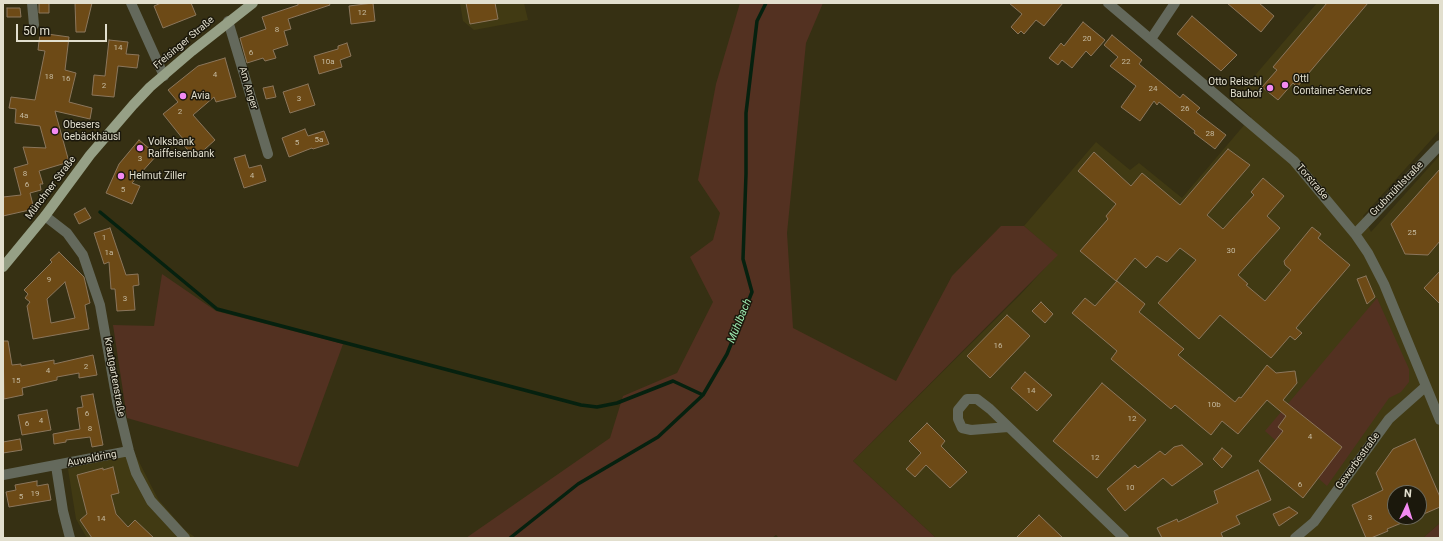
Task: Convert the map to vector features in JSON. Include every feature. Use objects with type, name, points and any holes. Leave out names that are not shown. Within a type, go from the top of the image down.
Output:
[{"type":"main road","name":"Freisinger Straße","points":[[134,104],[228,21],[252,3]]},
{"type":"main road","name":"Münchner Straße","points":[[3,267],[46,216],[92,152],[134,104]]},
{"type":"street","points":[[32,3],[34,25]]},
{"type":"street","points":[[131,3],[164,76]]},
{"type":"street","name":"Torstraße","points":[[1108,3],[1294,161],[1355,234],[1368,253],[1384,284],[1425,387],[1440,420]]},
{"type":"street","points":[[1151,39],[1175,3]]},
{"type":"street","name":"Am Anger","points":[[228,21],[268,154]]},
{"type":"street","name":"Grubmühlstraße","points":[[1355,234],[1440,145]]},
{"type":"street","name":"Krautgartenstraße","points":[[46,216],[67,233],[84,255],[100,305],[117,401],[136,473],[151,502],[185,538]]},
{"type":"street","name":"Gewerbestraße","points":[[1296,538],[1314,522],[1389,419],[1425,387]]},
{"type":"street","points":[[1008,427],[972,430],[962,428],[958,419],[958,410],[967,399],[977,399],[1008,427],[1124,538]]},
{"type":"street","name":"Auwaldring","points":[[3,475],[129,451]]},
{"type":"street","name":"Auwaldring","points":[[56,466],[62,511],[70,538]]},
{"type":"shaded area","points":[[460,3],[524,3],[528,20],[474,30],[463,21]]},
{"type":"shaded area","points":[[740,3],[823,3],[806,43],[787,233],[793,328],[896,381],[952,276],[1001,226],[1024,226],[1058,255],[853,461],[936,538],[779,538],[776,535],[772,538],[466,538],[610,438],[623,396],[677,373],[713,302],[690,257],[713,240],[720,213],[698,180],[716,84]]},
{"type":"shaded area","points":[[1317,3],[1440,3],[1440,130],[1363,216],[1371,232],[1440,155],[1440,523],[1423,538],[936,538],[853,461],[1021,294],[1057,255],[1024,226],[1096,142],[1130,170],[1139,163],[1182,198],[1251,117],[1233,101]]},
{"type":"shaded area","points":[[162,274],[216,311],[343,344],[298,467],[127,418],[113,325],[154,326]]},
{"type":"shaded area","points":[[1377,298],[1409,369],[1409,382],[1401,392],[1389,398],[1327,486],[1265,431]]},
{"type":"shaded area","points":[[134,452],[158,499],[184,529],[196,538],[87,538],[76,519],[68,469]]},
{"type":"shaded area","points":[[1440,523],[1440,538],[1423,538]]},
{"type":"building","points":[[39,3],[49,3],[49,13],[39,13]]},
{"type":"building","points":[[75,3],[92,3],[85,32],[76,32]]},
{"type":"building","points":[[161,3],[191,3],[196,15],[163,28],[154,6]]},
{"type":"building","points":[[298,3],[329,3],[330,5],[288,19],[291,29],[284,31],[288,45],[273,50],[276,58],[265,61],[263,58],[247,63],[240,38],[266,29],[262,17],[298,5]]},
{"type":"building","points":[[373,3],[375,21],[351,24],[349,6]]},
{"type":"building","points":[[466,3],[495,3],[498,19],[470,24]]},
{"type":"building","points":[[1009,3],[1063,3],[1044,26],[1036,20],[1024,34],[1021,31],[1018,34],[1011,27],[1022,14]]},
{"type":"building","points":[[1227,3],[1259,3],[1274,16],[1261,32]]},
{"type":"building","points":[[1327,3],[1368,3],[1297,87],[1293,83],[1278,100],[1262,87],[1277,70],[1273,67]]},
{"type":"building","points":[[7,8],[20,8],[21,17],[7,17]]},
{"type":"building","points":[[1192,16],[1237,55],[1221,71],[1177,34]]},
{"type":"building","points":[[1083,22],[1105,40],[1091,56],[1086,51],[1072,68],[1062,60],[1058,65],[1049,58],[1061,43],[1064,46]]},
{"type":"building","points":[[40,33],[69,37],[65,70],[76,73],[69,102],[92,108],[90,119],[55,111],[69,162],[39,171],[43,184],[40,184],[41,190],[30,193],[34,209],[3,216],[3,197],[21,195],[14,168],[28,164],[23,147],[46,148],[40,126],[15,123],[16,109],[9,108],[11,97],[35,100],[45,51],[38,50]]},
{"type":"building","points":[[1112,35],[1142,60],[1139,64],[1180,98],[1183,94],[1200,108],[1196,112],[1226,135],[1215,149],[1194,133],[1195,131],[1159,102],[1157,105],[1154,101],[1140,121],[1121,107],[1136,86],[1110,66],[1118,57],[1104,45]]},
{"type":"building","points":[[109,40],[128,42],[126,54],[139,55],[137,68],[118,66],[114,97],[92,95],[94,75],[105,76]]},
{"type":"building","points":[[347,43],[351,56],[340,60],[342,67],[319,74],[314,56],[338,49],[338,46]]},
{"type":"building","points":[[225,58],[236,97],[216,102],[214,97],[193,115],[215,140],[195,158],[180,141],[183,139],[163,114],[178,102],[168,90],[198,66]]},
{"type":"building","points":[[308,84],[315,105],[290,113],[283,92]]},
{"type":"building","points":[[273,86],[276,97],[266,99],[263,88]]},
{"type":"building","points":[[305,129],[308,136],[324,131],[329,144],[313,149],[312,148],[289,157],[282,138]]},
{"type":"building","points":[[139,140],[157,155],[132,183],[140,186],[132,204],[106,193],[119,164]]},
{"type":"building","points":[[1228,149],[1250,165],[1207,215],[1223,229],[1254,195],[1251,192],[1263,178],[1284,196],[1267,216],[1280,228],[1238,275],[1248,284],[1246,285],[1265,301],[1291,270],[1285,265],[1284,261],[1312,227],[1321,234],[1318,238],[1350,265],[1296,328],[1302,333],[1295,340],[1290,336],[1271,358],[1220,315],[1199,339],[1158,303],[1196,260],[1180,248],[1167,262],[1157,256],[1146,268],[1135,258],[1116,281],[1080,251],[1108,219],[1106,216],[1116,204],[1078,171],[1094,152],[1131,186],[1142,173],[1180,205]]},
{"type":"building","points":[[245,155],[249,168],[261,165],[266,181],[244,188],[234,158]]},
{"type":"building","points":[[1440,169],[1440,241],[1428,255],[1405,254],[1391,224]]},
{"type":"building","points":[[85,208],[91,218],[79,224],[74,214]]},
{"type":"building","points":[[110,228],[126,275],[138,274],[139,285],[133,286],[135,310],[117,311],[115,289],[111,289],[109,262],[104,264],[94,233]]},
{"type":"building","points":[[59,252],[84,277],[90,303],[85,305],[89,329],[33,339],[27,306],[30,302],[25,298],[28,294],[24,290],[52,262],[50,260]],"holes":[[[65,282],[75,318],[51,323],[47,299]]]},
{"type":"building","points":[[1440,271],[1440,304],[1424,288]]},
{"type":"building","points":[[1366,276],[1375,297],[1367,304],[1357,279]]},
{"type":"building","points":[[1117,281],[1145,304],[1139,312],[1184,349],[1178,355],[1235,402],[1239,397],[1241,398],[1267,365],[1276,373],[1295,371],[1297,383],[1283,400],[1342,447],[1303,498],[1259,461],[1283,431],[1278,427],[1286,416],[1267,400],[1238,434],[1222,421],[1211,435],[1175,405],[1171,409],[1111,359],[1117,351],[1072,313],[1085,298],[1095,306]]},
{"type":"building","points":[[1041,302],[1053,314],[1045,323],[1032,311]]},
{"type":"building","points":[[1007,315],[1030,336],[990,378],[967,356]]},
{"type":"building","points":[[3,341],[8,341],[12,365],[21,364],[21,366],[54,360],[54,364],[93,355],[97,375],[79,378],[79,373],[57,377],[57,380],[22,388],[23,395],[4,399]]},
{"type":"building","points":[[1025,372],[1052,395],[1037,411],[1011,388]]},
{"type":"building","points":[[1102,383],[1146,420],[1097,478],[1053,441]]},
{"type":"building","points":[[93,394],[103,445],[92,447],[90,437],[66,440],[66,442],[54,444],[53,434],[80,429],[77,408],[83,407],[81,396]]},
{"type":"building","points":[[47,410],[51,430],[22,435],[18,415]]},
{"type":"building","points":[[927,423],[945,441],[941,446],[967,472],[950,488],[926,465],[915,477],[906,469],[921,453],[909,441]]},
{"type":"building","points":[[20,439],[22,450],[3,453],[3,442]]},
{"type":"building","points":[[1415,439],[1440,497],[1440,507],[1427,513],[1427,485],[1387,485],[1387,525],[1397,525],[1387,529],[1388,531],[1371,538],[1366,538],[1352,505],[1383,490],[1376,473],[1393,449]]},
{"type":"building","points":[[1182,445],[1203,464],[1172,486],[1163,478],[1125,511],[1107,489],[1135,465],[1138,468],[1160,451],[1165,455],[1174,447]]},
{"type":"building","points":[[1222,448],[1232,456],[1222,468],[1213,459]]},
{"type":"building","points":[[113,467],[119,493],[111,495],[116,514],[128,527],[135,520],[154,538],[92,538],[80,520],[87,514],[77,475]]},
{"type":"building","points":[[1258,470],[1271,500],[1236,516],[1240,524],[1221,533],[1223,538],[1162,538],[1157,528],[1177,519],[1178,522],[1218,503],[1214,491]]},
{"type":"building","points":[[37,481],[37,486],[48,484],[51,500],[9,507],[6,492],[16,490],[15,485]]},
{"type":"building","points":[[1289,507],[1298,513],[1279,526],[1273,514]]},
{"type":"building","points":[[1039,515],[1063,538],[1016,538]]},
{"type":"waterway","name":"Mühlbach","points":[[510,538],[578,484],[658,437],[703,395],[727,354],[752,292],[743,259],[746,174],[746,113],[757,21],[766,3]]},
{"type":"waterway","points":[[100,212],[217,309],[581,405],[597,407],[617,403],[673,381],[703,395]]},
{"type":"place","name":"Ottl Container-Service","points":[[1285,85]]},
{"type":"place","name":"Otto Reischl Bauhof","points":[[1270,88]]},
{"type":"place","name":"Avia","points":[[183,96]]},
{"type":"place","name":"Obesers Gebäckhäusl","points":[[55,131]]},
{"type":"place","name":"Volksbank Raiffeisenbank","points":[[140,148]]},
{"type":"place","name":"Helmut Ziller","points":[[121,176]]}]
